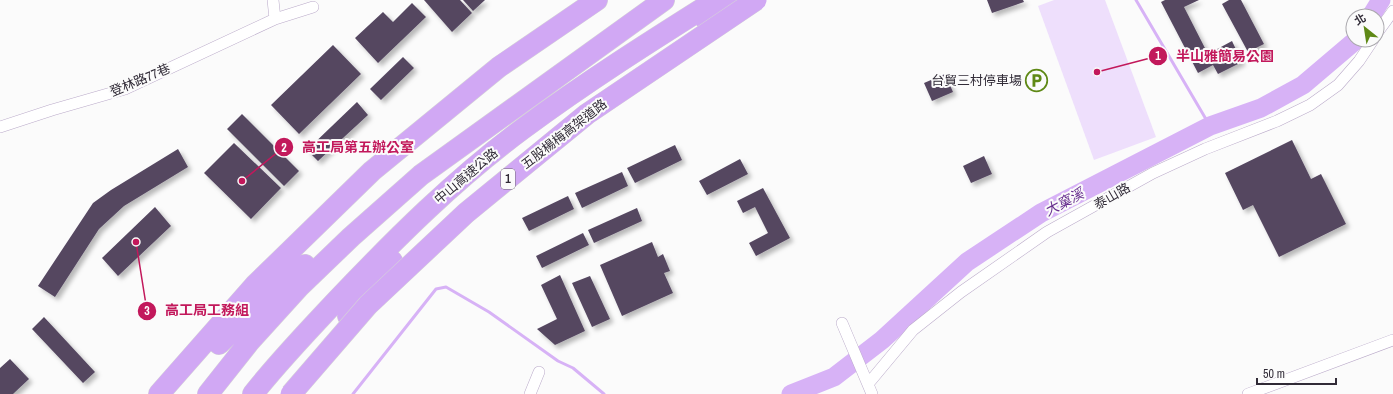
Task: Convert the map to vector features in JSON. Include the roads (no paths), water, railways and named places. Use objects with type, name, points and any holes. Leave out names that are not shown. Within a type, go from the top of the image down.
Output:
[{"type":"highway","points":[[159,394],[255,285],[372,171],[499,67],[596,0]]},
{"type":"highway","name":"中山高速公路","points":[[208,394],[250,341],[299,287],[351,237],[421,175],[664,0]]},
{"type":"highway","name":"中山高速公路","points":[[253,394],[276,365],[378,257],[447,191],[524,128],[615,65],[716,0]]},
{"type":"highway","points":[[441,209],[531,139],[624,74],[736,0]]},
{"type":"highway","name":"五股楊梅高架道路","points":[[292,394],[368,305],[466,213],[587,114],[756,0]]},
{"type":"highway","points":[[292,394],[383,271],[441,209],[524,128]]},
{"type":"highway","points":[[166,394],[284,282],[421,175]]},
{"type":"highway","points":[[302,394],[349,315]]},
{"type":"street","points":[[273,0],[275,19]]},
{"type":"street","name":"登林路77巷","points":[[0,127],[125,89],[275,19],[314,7]]},
{"type":"street","points":[[1385,22],[1393,11]]},
{"type":"street","name":"泰山路","points":[[871,392],[913,330],[961,292],[1047,232],[1153,173],[1205,149],[1277,121],[1310,105],[1338,85],[1360,61],[1368,48]]},
{"type":"street","points":[[842,323],[871,392]]},
{"type":"street","points":[[1248,394],[1393,340]]},
{"type":"street","points":[[530,394],[539,372]]},
{"type":"waterway","points":[[1136,0],[1210,126]]},
{"type":"waterway","name":"大窠溪","points":[[1376,8],[1381,0]]},
{"type":"waterway","name":"大窠溪","points":[[791,394],[834,377],[882,340],[967,262],[1041,213],[1210,126],[1261,108],[1303,85],[1347,48]]},
{"type":"waterway","points":[[353,394],[436,289],[446,287],[489,312],[558,361],[573,368],[604,394]]},
{"type":"place","name":"半山雅簡易公園","points":[[1097,72]]},
{"type":"place","name":"台貿三村停車場","points":[[1037,80]]},
{"type":"place","name":"高工局第五辦公室","points":[[242,181]]},
{"type":"place","name":"高工局工務組","points":[[136,242]]}]
